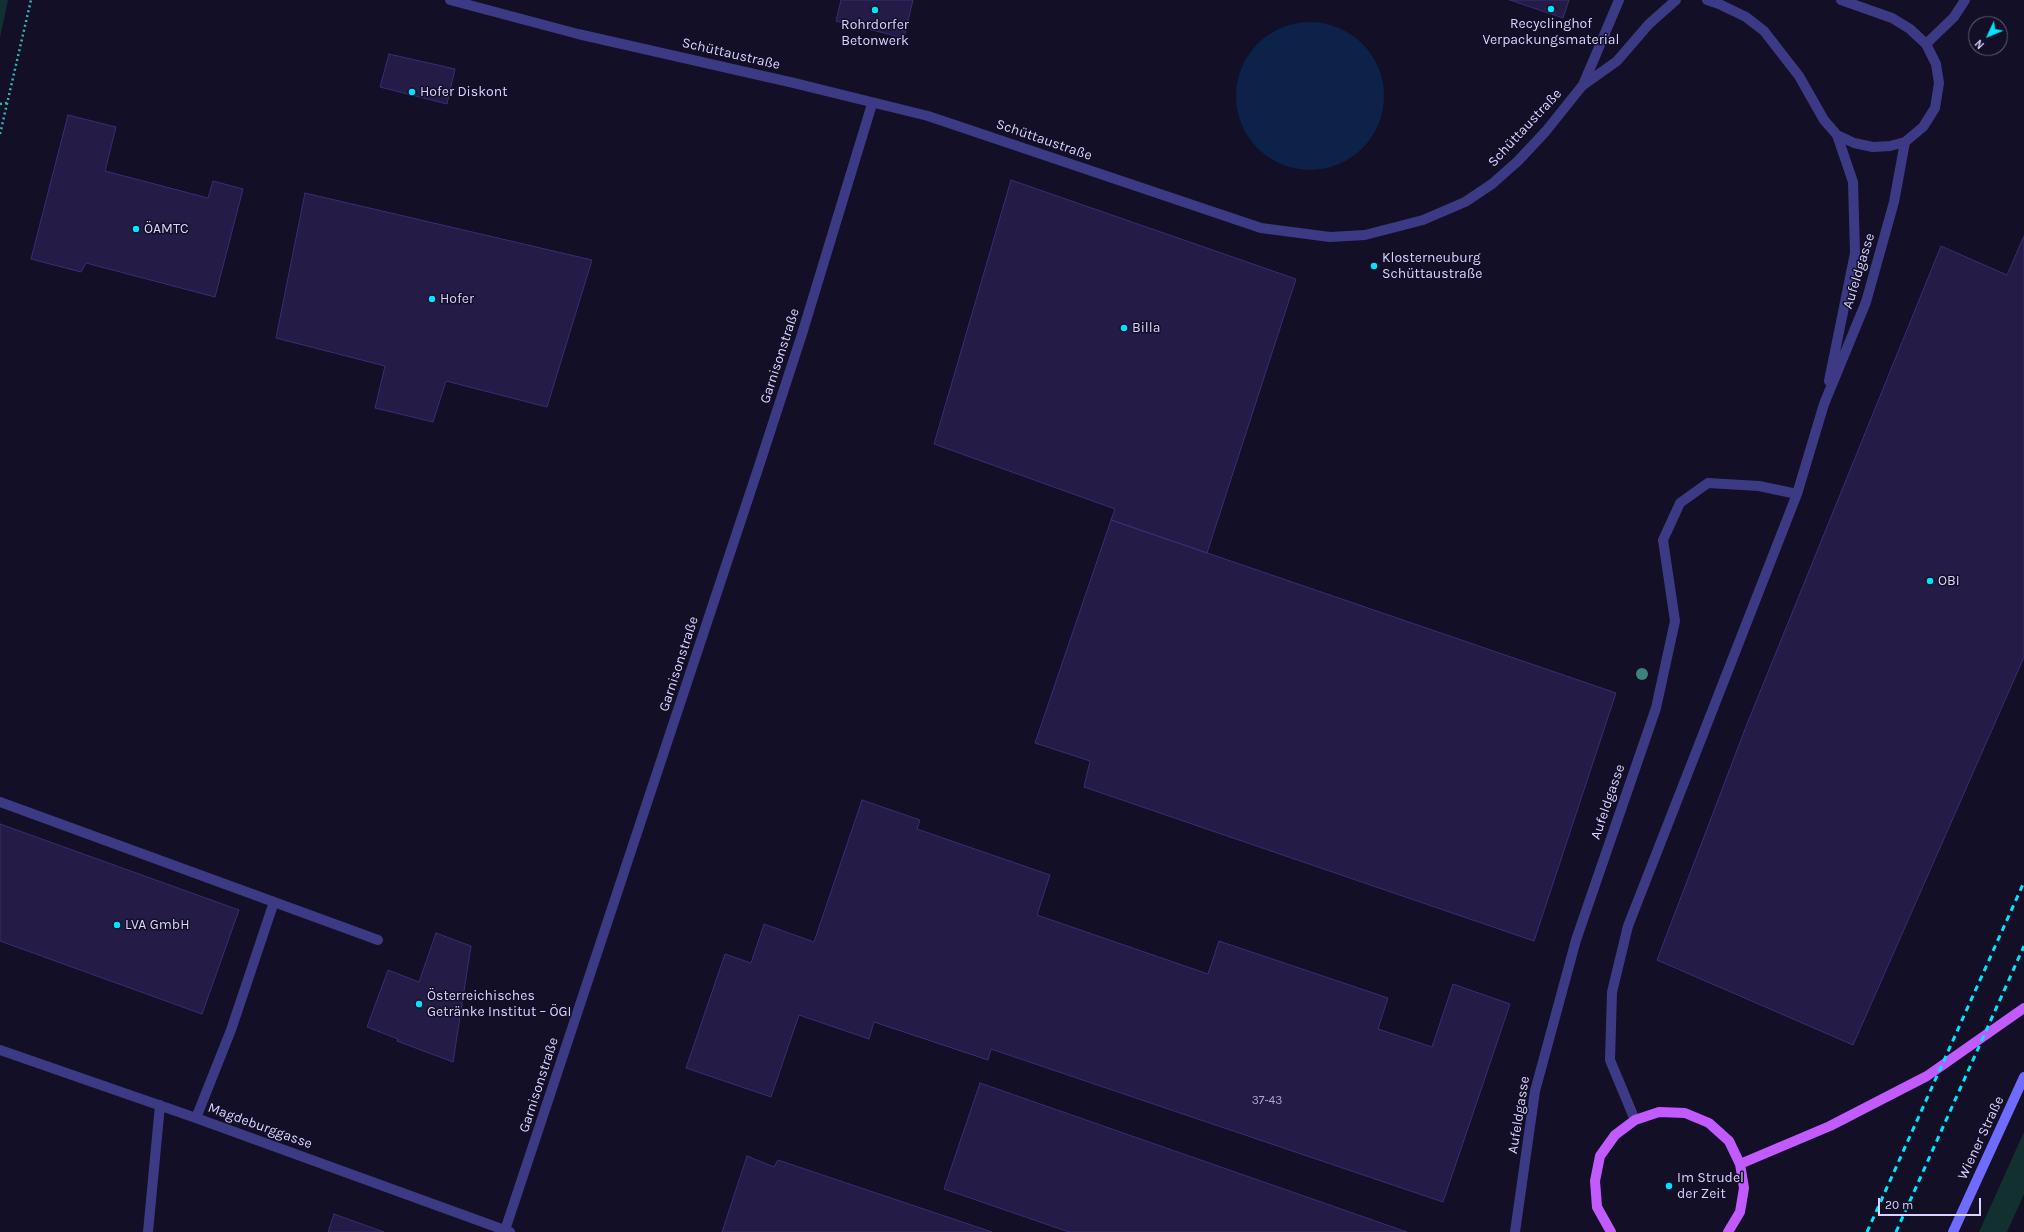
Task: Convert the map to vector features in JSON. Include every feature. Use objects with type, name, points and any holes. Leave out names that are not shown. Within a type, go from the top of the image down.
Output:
[{"type":"main road","points":[[1740,1164],[1830,1126],[1927,1076],[2024,1008]]},
{"type":"main road","name":"Wiener Straße","points":[[1953,1232],[2023,1080]]},
{"type":"main road","points":[[1611,1232],[1597,1207],[1595,1181],[1600,1156],[1615,1135],[1635,1120],[1659,1112],[1685,1113],[1709,1123],[1729,1141],[1740,1164],[1744,1188],[1740,1212],[1728,1232]]},
{"type":"street","name":"Schüttaustraße","points":[[450,0],[578,34],[794,83],[942,121],[1261,228],[1330,237],[1365,235],[1408,225],[1465,202],[1492,184],[1518,161],[1546,131],[1582,86],[1619,0]]},
{"type":"street","name":"Schüttaustraße","points":[[1582,86],[1617,61],[1649,24],[1676,0]]},
{"type":"street","points":[[1707,0],[1746,17],[1764,31],[1800,76],[1824,120],[1837,135],[1854,143],[1873,147],[1890,146],[1905,142],[1923,127],[1935,108],[1938,97],[1939,83],[1936,64],[1926,44],[1910,29],[1892,18],[1841,0]]},
{"type":"street","points":[[1926,44],[1954,17],[1965,0]]},
{"type":"street","name":"Garnisonstraße","points":[[508,1231],[761,461],[872,104]]},
{"type":"street","name":"Aufeldgasse","points":[[1635,1120],[1610,1060],[1612,992],[1628,926],[1797,494],[1824,404],[1855,253],[1853,182],[1837,135]]},
{"type":"street","name":"Aufeldgasse","points":[[1824,404],[1866,302],[1894,202],[1905,142]]},
{"type":"street","name":"Aufeldgasse","points":[[1515,1232],[1535,1091],[1576,940],[1656,708],[1675,621],[1663,540],[1680,504],[1708,484],[1759,486],[1797,494]]},
{"type":"street","points":[[0,802],[378,940]]},
{"type":"street","points":[[196,1118],[231,1030],[274,902]]},
{"type":"street","name":"Magdeburggasse","points":[[0,1050],[160,1105],[508,1231]]},
{"type":"street","points":[[148,1232],[160,1105]]},
{"type":"path","points":[[0,134],[31,0]]},
{"type":"path","points":[[0,104],[7,103]]},
{"type":"green space","points":[[0,0],[8,0],[0,38]]},
{"type":"green space","points":[[2024,1132],[2024,1194],[2007,1232],[1979,1232]]},
{"type":"water","points":[[1303,22],[1317,22],[1332,25],[1345,30],[1363,43],[1376,61],[1379,68],[1383,81],[1383,111],[1379,124],[1376,131],[1363,149],[1345,162],[1338,165],[1325,169],[1303,170],[1288,167],[1275,162],[1263,154],[1252,143],[1244,131],[1239,118],[1236,103],[1236,89],[1239,74],[1244,61],[1252,49],[1263,38],[1275,30],[1288,25]]},
{"type":"building","name":"Rohrdorfer Betonwerk","points":[[841,0],[913,0],[904,38],[836,21]]},
{"type":"building","name":"Recyclinghof Verpackungsmaterial","points":[[1510,0],[1569,0],[1563,18]]},
{"type":"building","points":[[389,54],[455,69],[447,104],[380,87]]},
{"type":"building","name":"ÖAMTC","points":[[68,115],[116,127],[105,171],[208,198],[213,181],[243,189],[215,297],[86,263],[81,272],[31,259]]},
{"type":"building","name":"Billa","points":[[1011,180],[1296,279],[1207,553],[1111,520],[1115,509],[934,444]]},
{"type":"building","name":"Hofer","points":[[305,193],[592,260],[547,407],[446,381],[433,422],[375,408],[385,366],[276,338]]},
{"type":"building","points":[[2024,236],[2024,657],[1853,1045],[1657,960],[1747,724],[1941,246],[2007,275]]},
{"type":"building","points":[[1111,520],[1616,693],[1534,941],[1084,787],[1090,761],[1035,743]]},
{"type":"building","points":[[862,800],[920,820],[917,829],[1050,875],[1037,915],[1208,974],[1219,941],[1388,998],[1378,1029],[1432,1047],[1453,984],[1510,1004],[1443,1202],[991,1049],[988,1060],[874,1022],[869,1039],[799,1015],[771,1097],[686,1068],[725,954],[751,963],[764,924],[814,942]]},
{"type":"building","name":"LVA GmbH","points":[[0,824],[239,910],[202,1014],[0,941]]},
{"type":"building","name":"Österreichisches Getränke Institut – ÖGI","points":[[436,933],[471,946],[453,1062],[397,1041],[398,1039],[367,1027],[388,970],[419,982]]},
{"type":"building","points":[[980,1083],[1407,1232],[1069,1232],[944,1189]]},
{"type":"building","points":[[747,1156],[774,1167],[778,1160],[992,1232],[722,1232]]},
{"type":"building","points":[[334,1214],[384,1232],[328,1232]]},
{"type":"railway","points":[[1867,1232],[2024,882]]},
{"type":"railway","points":[[1896,1232],[2024,946]]},
{"type":"place","name":"Recyclinghof Verpackungsmaterial","points":[[1551,9]]},
{"type":"place","name":"Rohrdorfer Betonwerk","points":[[875,10]]},
{"type":"place","name":"Hofer Diskont","points":[[412,92]]},
{"type":"place","name":"ÖAMTC","points":[[136,229]]},
{"type":"place","name":"Klosterneuburg Schüttaustraße","points":[[1374,266]]},
{"type":"place","name":"Hofer","points":[[432,299]]},
{"type":"place","name":"Billa","points":[[1124,328]]},
{"type":"place","name":"OBI","points":[[1930,581]]},
{"type":"place","name":"LVA GmbH","points":[[117,925]]},
{"type":"place","name":"Österreichisches Getränke Institut – ÖGI","points":[[419,1004]]},
{"type":"place","name":"Im Strudel der Zeit","points":[[1669,1186]]}]
